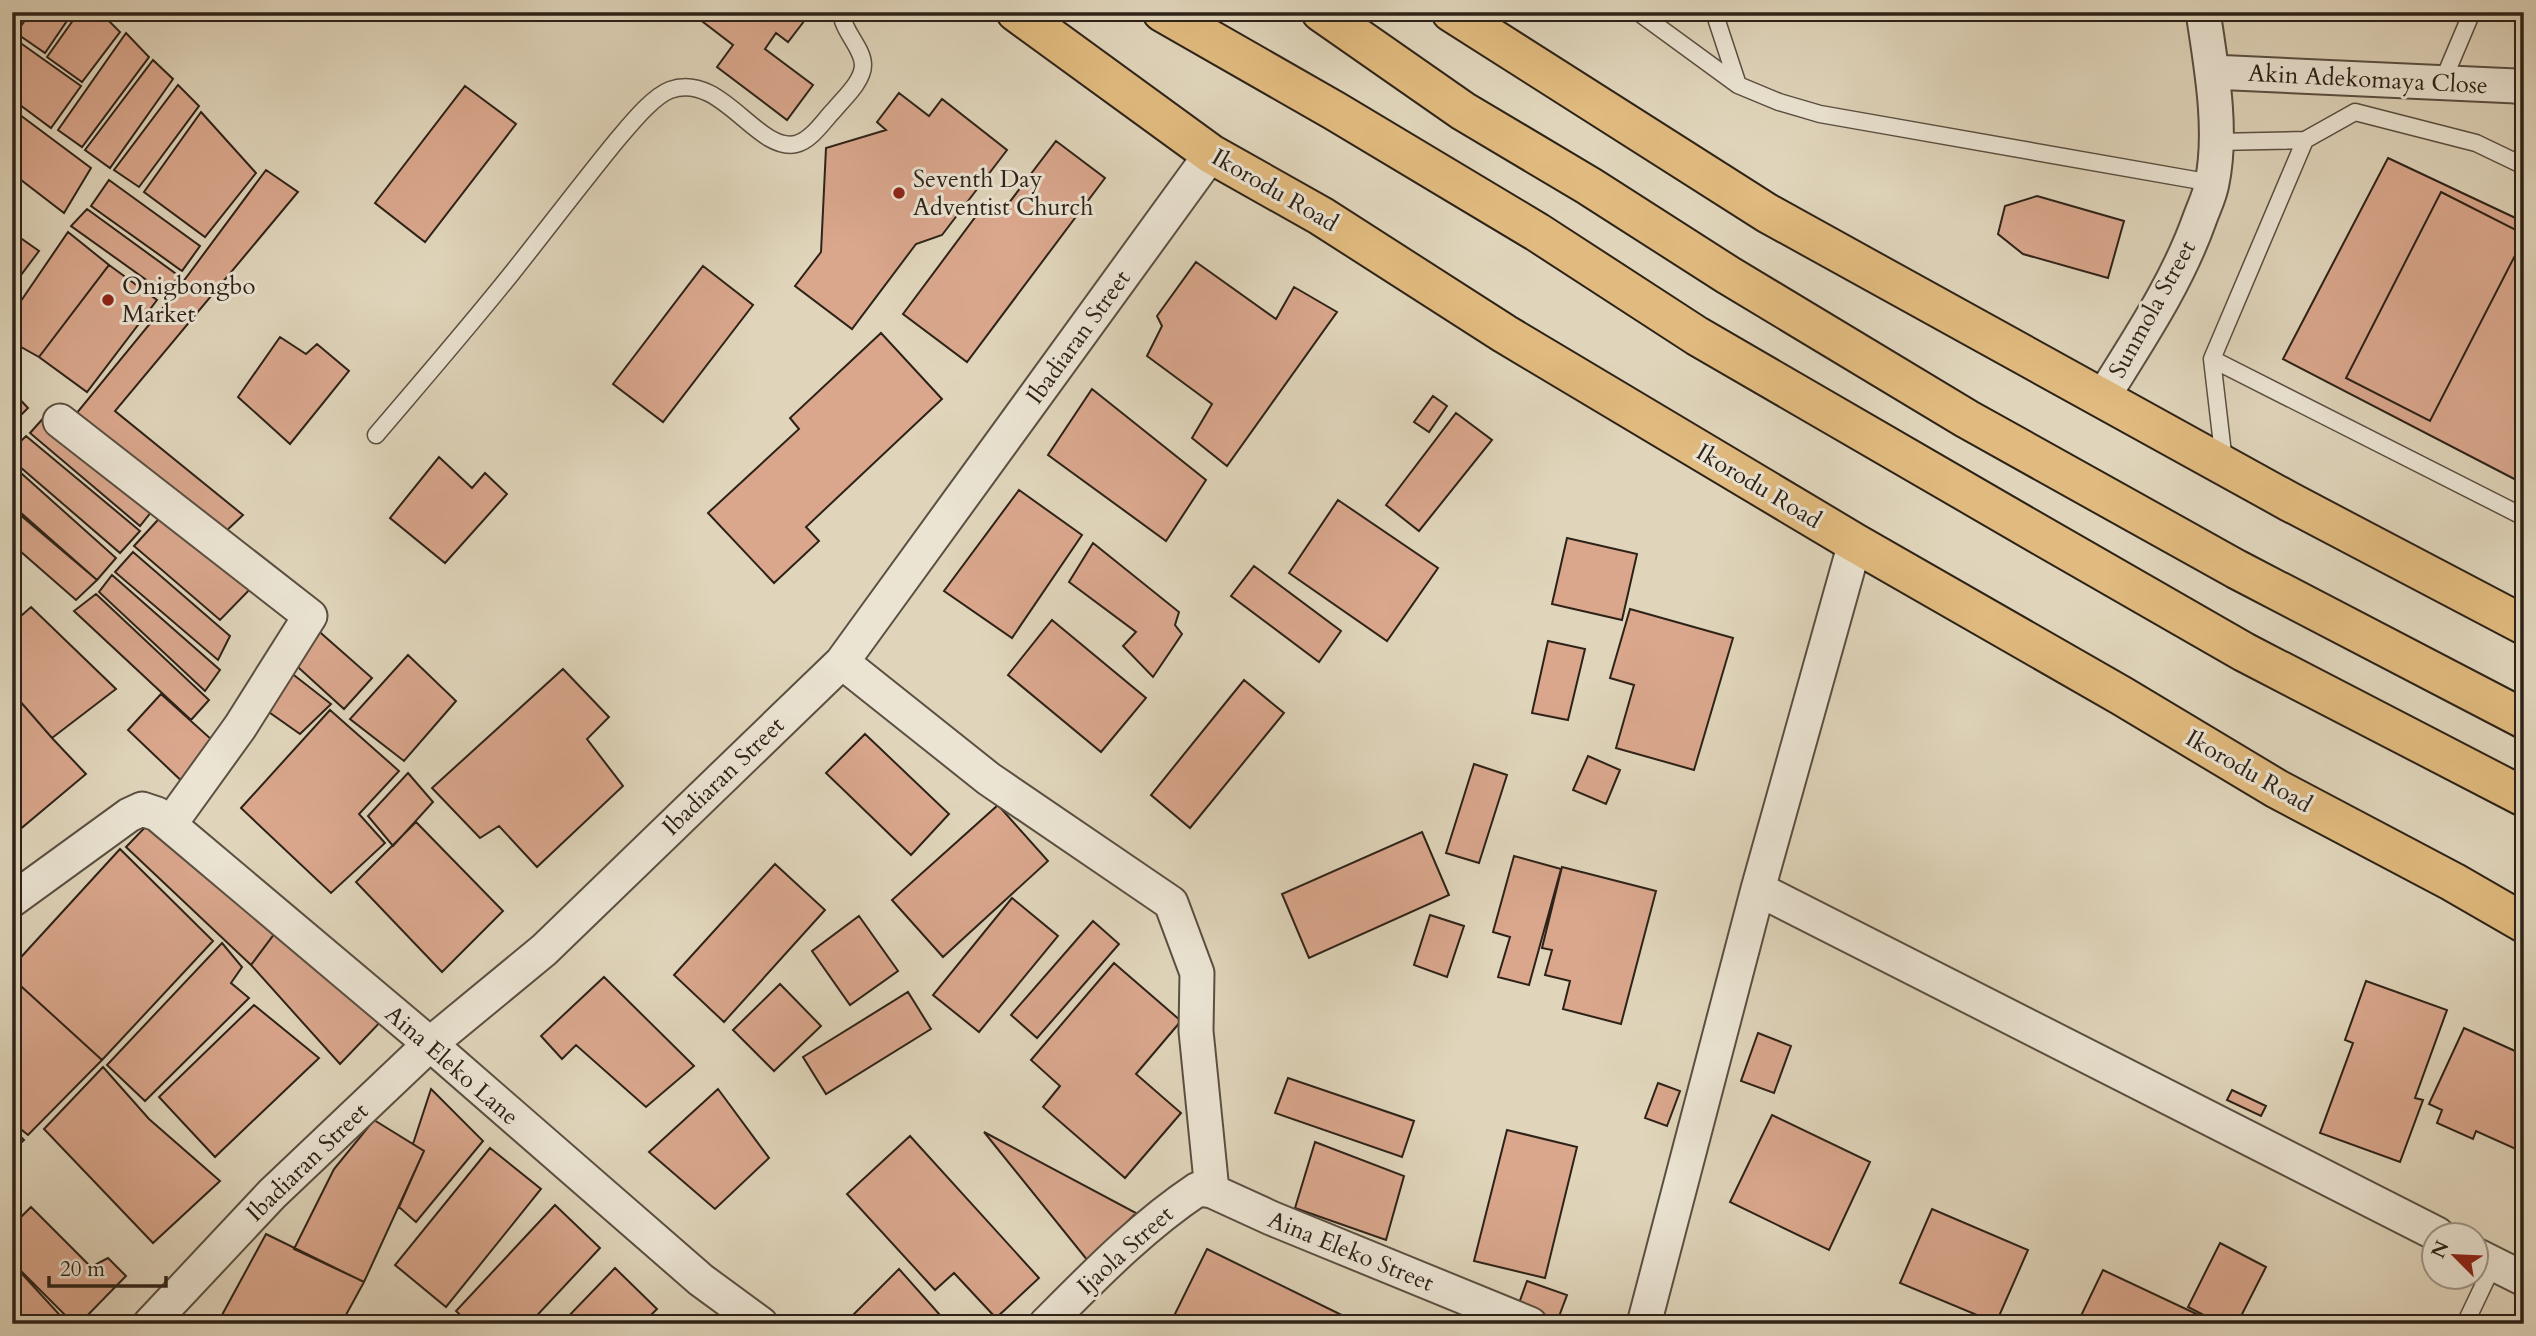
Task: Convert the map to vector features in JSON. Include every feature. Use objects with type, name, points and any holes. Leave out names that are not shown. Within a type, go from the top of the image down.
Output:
[{"type":"main road","name":"Ikorodu Road","points":[[1016,12],[1211,154],[1321,216],[1516,341],[2277,789],[2453,882],[2524,923]]},
{"type":"main road","points":[[1162,12],[1347,118],[1537,232],[1697,336],[1995,509],[2244,652],[2524,797]]},
{"type":"main road","points":[[1321,12],[1462,111],[1967,418],[2236,569],[2524,719]]},
{"type":"main road","points":[[1451,12],[1544,74],[1768,214],[2224,465],[2524,625]]},
{"type":"street","name":"Sunmola Street","points":[[2103,397],[2167,293],[2192,240],[2212,183],[2215,142],[2212,72],[2203,12]]},
{"type":"street","name":"Akin Adekomaya Close","points":[[2212,72],[2516,86],[2524,89]]},
{"type":"street","name":"Ibadiaran Street","points":[[150,1324],[271,1194],[430,1044],[544,950],[842,662],[1211,154]]},
{"type":"street","points":[[12,900],[113,825],[156,816],[240,727],[310,616],[60,421]]},
{"type":"street","points":[[1644,1324],[1758,889],[1855,543]]},
{"type":"street","points":[[842,662],[989,779],[1171,903],[1197,974],[1196,1031],[1212,1191]]},
{"type":"street","name":"Aina Eleko Lane","points":[[156,816],[430,1044],[701,1280],[761,1324]]},
{"type":"street","points":[[1758,889],[2420,1225]]},
{"type":"street","name":"Ijaola Street","points":[[1046,1324],[1101,1269],[1169,1208],[1198,1189],[1212,1191]]},
{"type":"street","name":"Aina Eleko Street","points":[[1212,1191],[1270,1218],[1530,1324]]},
{"type":"street","points":[[2490,1262],[2524,1279]]},
{"type":"lane","points":[[376,435],[511,275],[642,111],[670,90],[695,88],[716,96],[763,133],[782,144],[796,144],[810,136],[854,86],[863,70],[862,58],[844,27],[841,12]]},
{"type":"lane","points":[[1638,12],[1738,85],[1779,102],[1820,114],[2212,183]]},
{"type":"lane","points":[[1714,12],[1738,85]]},
{"type":"lane","points":[[2442,83],[2472,12]]},
{"type":"lane","points":[[2215,142],[2305,140],[2355,112],[2476,144],[2524,166]]},
{"type":"lane","points":[[2224,465],[2212,359],[2305,140]]},
{"type":"lane","points":[[2212,359],[2524,517]]},
{"type":"lane","points":[[2465,1324],[2475,1290]]},
{"type":"building","points":[[31,12],[73,12],[45,53],[16,33]]},
{"type":"building","points":[[79,12],[100,12],[120,32],[82,82],[47,57]]},
{"type":"building","points":[[690,12],[755,12],[763,18],[768,12],[803,12],[808,16],[788,42],[776,33],[765,49],[813,85],[787,120],[717,67],[733,45]]},
{"type":"building","points":[[126,33],[149,57],[82,147],[58,130]]},
{"type":"building","points":[[12,37],[81,86],[51,128],[12,99]]},
{"type":"building","points":[[153,60],[173,79],[110,168],[85,150]]},
{"type":"building","points":[[178,85],[199,106],[139,187],[114,170]]},
{"type":"building","points":[[465,86],[516,124],[425,242],[375,203]]},
{"type":"building","name":"Seventh Day Adventist Church","points":[[899,93],[929,116],[942,99],[1007,150],[942,235],[916,244],[852,329],[795,286],[821,252],[826,148],[886,130],[877,122]]},
{"type":"building","points":[[12,109],[91,168],[64,213],[12,173]]},
{"type":"building","points":[[201,112],[256,173],[205,237],[144,192]]},
{"type":"building","points":[[1056,141],[1105,178],[967,362],[903,314],[985,204],[999,216]]},
{"type":"building","points":[[2388,158],[2524,222],[2524,484],[2283,359]]},
{"type":"building","points":[[266,170],[298,192],[115,411],[243,515],[222,535],[71,420],[171,298]]},
{"type":"building","points":[[109,180],[200,246],[182,271],[91,206]]},
{"type":"building","points":[[2441,192],[2524,234],[2524,238],[2430,421],[2346,378]]},
{"type":"building","points":[[2037,196],[2124,221],[2108,278],[2023,254],[1998,234],[2005,206]]},
{"type":"building","points":[[87,209],[179,276],[166,294],[71,226]]},
{"type":"building","points":[[12,232],[39,251],[12,287]]},
{"type":"building","points":[[68,232],[109,265],[39,357],[12,342],[12,314]]},
{"type":"building","points":[[1196,262],[1276,319],[1294,287],[1337,312],[1227,466],[1192,438],[1212,404],[1147,356],[1162,326],[1157,316]]},
{"type":"building","points":[[109,265],[157,300],[87,392],[39,357]]},
{"type":"building","points":[[703,266],[753,305],[663,422],[613,384]]},
{"type":"building","points":[[881,333],[942,399],[806,527],[819,541],[774,583],[708,513],[799,429],[790,418]]},
{"type":"building","points":[[280,337],[306,354],[317,344],[349,371],[290,444],[238,397]]},
{"type":"building","points":[[1092,389],[1206,480],[1166,541],[1048,455]]},
{"type":"building","points":[[12,391],[28,408],[12,424]]},
{"type":"building","points":[[1433,396],[1447,406],[1429,432],[1414,422]]},
{"type":"building","points":[[1456,413],[1492,440],[1419,531],[1386,505]]},
{"type":"building","points":[[47,414],[156,506],[140,526],[30,433]]},
{"type":"building","points":[[26,436],[140,531],[120,553],[12,460],[12,450]]},
{"type":"building","points":[[439,457],[472,488],[485,473],[507,494],[445,563],[390,518]]},
{"type":"building","points":[[12,465],[116,558],[97,580],[12,505]]},
{"type":"building","points":[[1019,490],[1082,535],[1012,638],[944,591]]},
{"type":"building","points":[[1338,500],[1438,568],[1387,641],[1289,573]]},
{"type":"building","points":[[12,508],[97,580],[76,600],[12,544]]},
{"type":"building","points":[[167,510],[255,584],[220,620],[134,546]]},
{"type":"building","points":[[1567,538],[1637,554],[1622,620],[1552,604]]},
{"type":"building","points":[[1093,543],[1179,612],[1175,625],[1182,634],[1153,677],[1123,646],[1136,632],[1069,582]]},
{"type":"building","points":[[133,552],[230,636],[218,660],[115,572]]},
{"type":"building","points":[[1254,566],[1341,631],[1319,662],[1231,596]]},
{"type":"building","points":[[112,575],[220,670],[205,691],[99,592]]},
{"type":"building","points":[[96,594],[209,700],[191,720],[74,611]]},
{"type":"building","points":[[31,607],[116,689],[52,738],[12,692],[12,624]]},
{"type":"building","points":[[1630,609],[1733,638],[1694,770],[1616,748],[1634,685],[1610,678]]},
{"type":"building","points":[[1052,620],[1146,698],[1101,752],[1008,675]]},
{"type":"building","points":[[314,627],[372,678],[344,709],[289,659]]},
{"type":"building","points":[[1548,641],[1585,649],[1568,720],[1532,713]]},
{"type":"building","points":[[408,655],[456,701],[404,761],[350,719]]},
{"type":"building","points":[[281,665],[331,704],[300,734],[256,703]]},
{"type":"building","points":[[563,669],[609,717],[587,739],[623,786],[537,867],[499,826],[480,838],[432,788]]},
{"type":"building","points":[[1244,680],[1284,713],[1190,828],[1151,795]]},
{"type":"building","points":[[12,692],[86,774],[12,836]]},
{"type":"building","points":[[161,694],[222,749],[190,789],[128,730]]},
{"type":"building","points":[[330,710],[399,771],[359,814],[385,843],[331,893],[241,808]]},
{"type":"building","points":[[865,734],[949,814],[911,855],[826,773]]},
{"type":"building","points":[[1588,756],[1620,770],[1606,804],[1573,790]]},
{"type":"building","points":[[1474,764],[1507,775],[1479,863],[1446,853]]},
{"type":"building","points":[[408,773],[433,802],[393,846],[368,816]]},
{"type":"building","points":[[998,805],[1048,861],[943,957],[892,900]]},
{"type":"building","points":[[154,818],[281,925],[251,965],[126,847]]},
{"type":"building","points":[[416,822],[503,911],[442,972],[356,882]]},
{"type":"building","points":[[1422,832],[1449,895],[1309,958],[1282,894]]},
{"type":"building","points":[[120,849],[213,941],[102,1060],[12,978],[12,967]]},
{"type":"building","points":[[1514,856],[1561,869],[1529,985],[1498,977],[1510,937],[1493,932]]},
{"type":"building","points":[[775,864],[825,910],[724,1022],[674,975]]},
{"type":"building","points":[[1562,867],[1656,891],[1621,1024],[1563,1009],[1570,981],[1545,975],[1552,950],[1542,948]]},
{"type":"building","points":[[1012,898],[1058,936],[979,1032],[933,995]]},
{"type":"building","points":[[1430,915],[1464,926],[1447,977],[1414,965]]},
{"type":"building","points":[[859,916],[898,971],[850,1005],[812,951]]},
{"type":"building","points":[[1093,921],[1119,944],[1037,1038],[1011,1015]]},
{"type":"building","points":[[281,925],[387,1015],[340,1064],[251,965]]},
{"type":"building","points":[[222,943],[242,967],[231,983],[249,998],[145,1101],[107,1065]]},
{"type":"building","points":[[1114,963],[1181,1021],[1136,1074],[1181,1113],[1125,1178],[1043,1107],[1060,1086],[1031,1060]]},
{"type":"building","points":[[604,977],[694,1066],[646,1107],[576,1045],[562,1059],[541,1036]]},
{"type":"building","points":[[12,978],[102,1060],[28,1135],[12,1122]]},
{"type":"building","points":[[2366,981],[2447,1010],[2415,1098],[2423,1100],[2400,1162],[2320,1133],[2353,1043],[2345,1040]]},
{"type":"building","points":[[780,984],[821,1026],[774,1071],[733,1030]]},
{"type":"building","points":[[908,992],[931,1029],[826,1094],[803,1057]]},
{"type":"building","points":[[254,1005],[319,1058],[215,1157],[159,1097]]},
{"type":"building","points":[[2464,1028],[2524,1055],[2524,1138],[2518,1150],[2476,1131],[2473,1139],[2437,1123],[2442,1110],[2429,1104]]},
{"type":"building","points":[[1758,1033],[1791,1046],[1774,1093],[1741,1081]]},
{"type":"building","points":[[103,1067],[149,1119],[220,1181],[153,1243],[44,1129]]},
{"type":"building","points":[[1288,1078],[1414,1121],[1402,1157],[1275,1113]]},
{"type":"building","points":[[1658,1083],[1680,1091],[1667,1126],[1645,1118]]},
{"type":"building","points":[[431,1089],[483,1141],[416,1222],[399,1207],[424,1151],[413,1144]]},
{"type":"building","points":[[718,1089],[769,1158],[715,1209],[649,1152]]},
{"type":"building","points":[[2232,1090],[2266,1106],[2261,1116],[2227,1100]]},
{"type":"building","points":[[1772,1115],[1870,1162],[1829,1250],[1730,1202]]},
{"type":"building","points":[[374,1120],[424,1151],[364,1282],[294,1249],[334,1169]]},
{"type":"building","points":[[12,1128],[24,1140],[12,1151]]},
{"type":"building","points":[[1507,1130],[1577,1147],[1545,1278],[1474,1261]]},
{"type":"building","points":[[984,1132],[1136,1213],[1088,1261]]},
{"type":"building","points":[[910,1136],[1039,1278],[996,1318],[954,1273],[935,1290],[847,1194]]},
{"type":"building","points":[[1315,1142],[1404,1176],[1386,1240],[1295,1208]]},
{"type":"building","points":[[490,1148],[541,1189],[446,1307],[395,1265]]},
{"type":"building","points":[[555,1205],[600,1248],[529,1324],[470,1324],[456,1311]]},
{"type":"building","points":[[31,1207],[91,1267],[108,1258],[126,1276],[79,1324],[74,1324],[12,1262],[12,1226]]},
{"type":"building","points":[[1932,1209],[2028,1250],[1996,1323],[1900,1283]]},
{"type":"building","points":[[266,1234],[364,1282],[341,1324],[237,1324],[222,1315]]},
{"type":"building","points":[[2220,1243],[2266,1267],[2237,1324],[2221,1324],[2188,1307]]},
{"type":"building","points":[[1207,1249],[1360,1324],[1170,1324]]},
{"type":"building","points":[[12,1263],[68,1324],[12,1324]]},
{"type":"building","points":[[615,1268],[657,1309],[642,1324],[561,1324]]},
{"type":"building","points":[[899,1269],[948,1324],[844,1324]]},
{"type":"building","points":[[2103,1270],[2203,1317],[2200,1324],[2077,1324]]},
{"type":"building","points":[[1527,1281],[1567,1295],[1558,1319],[1518,1306]]},
{"type":"place","name":"Seventh Day Adventist Church","points":[[899,193]]},
{"type":"place","name":"Onigbongbo Market","points":[[108,300]]}]
